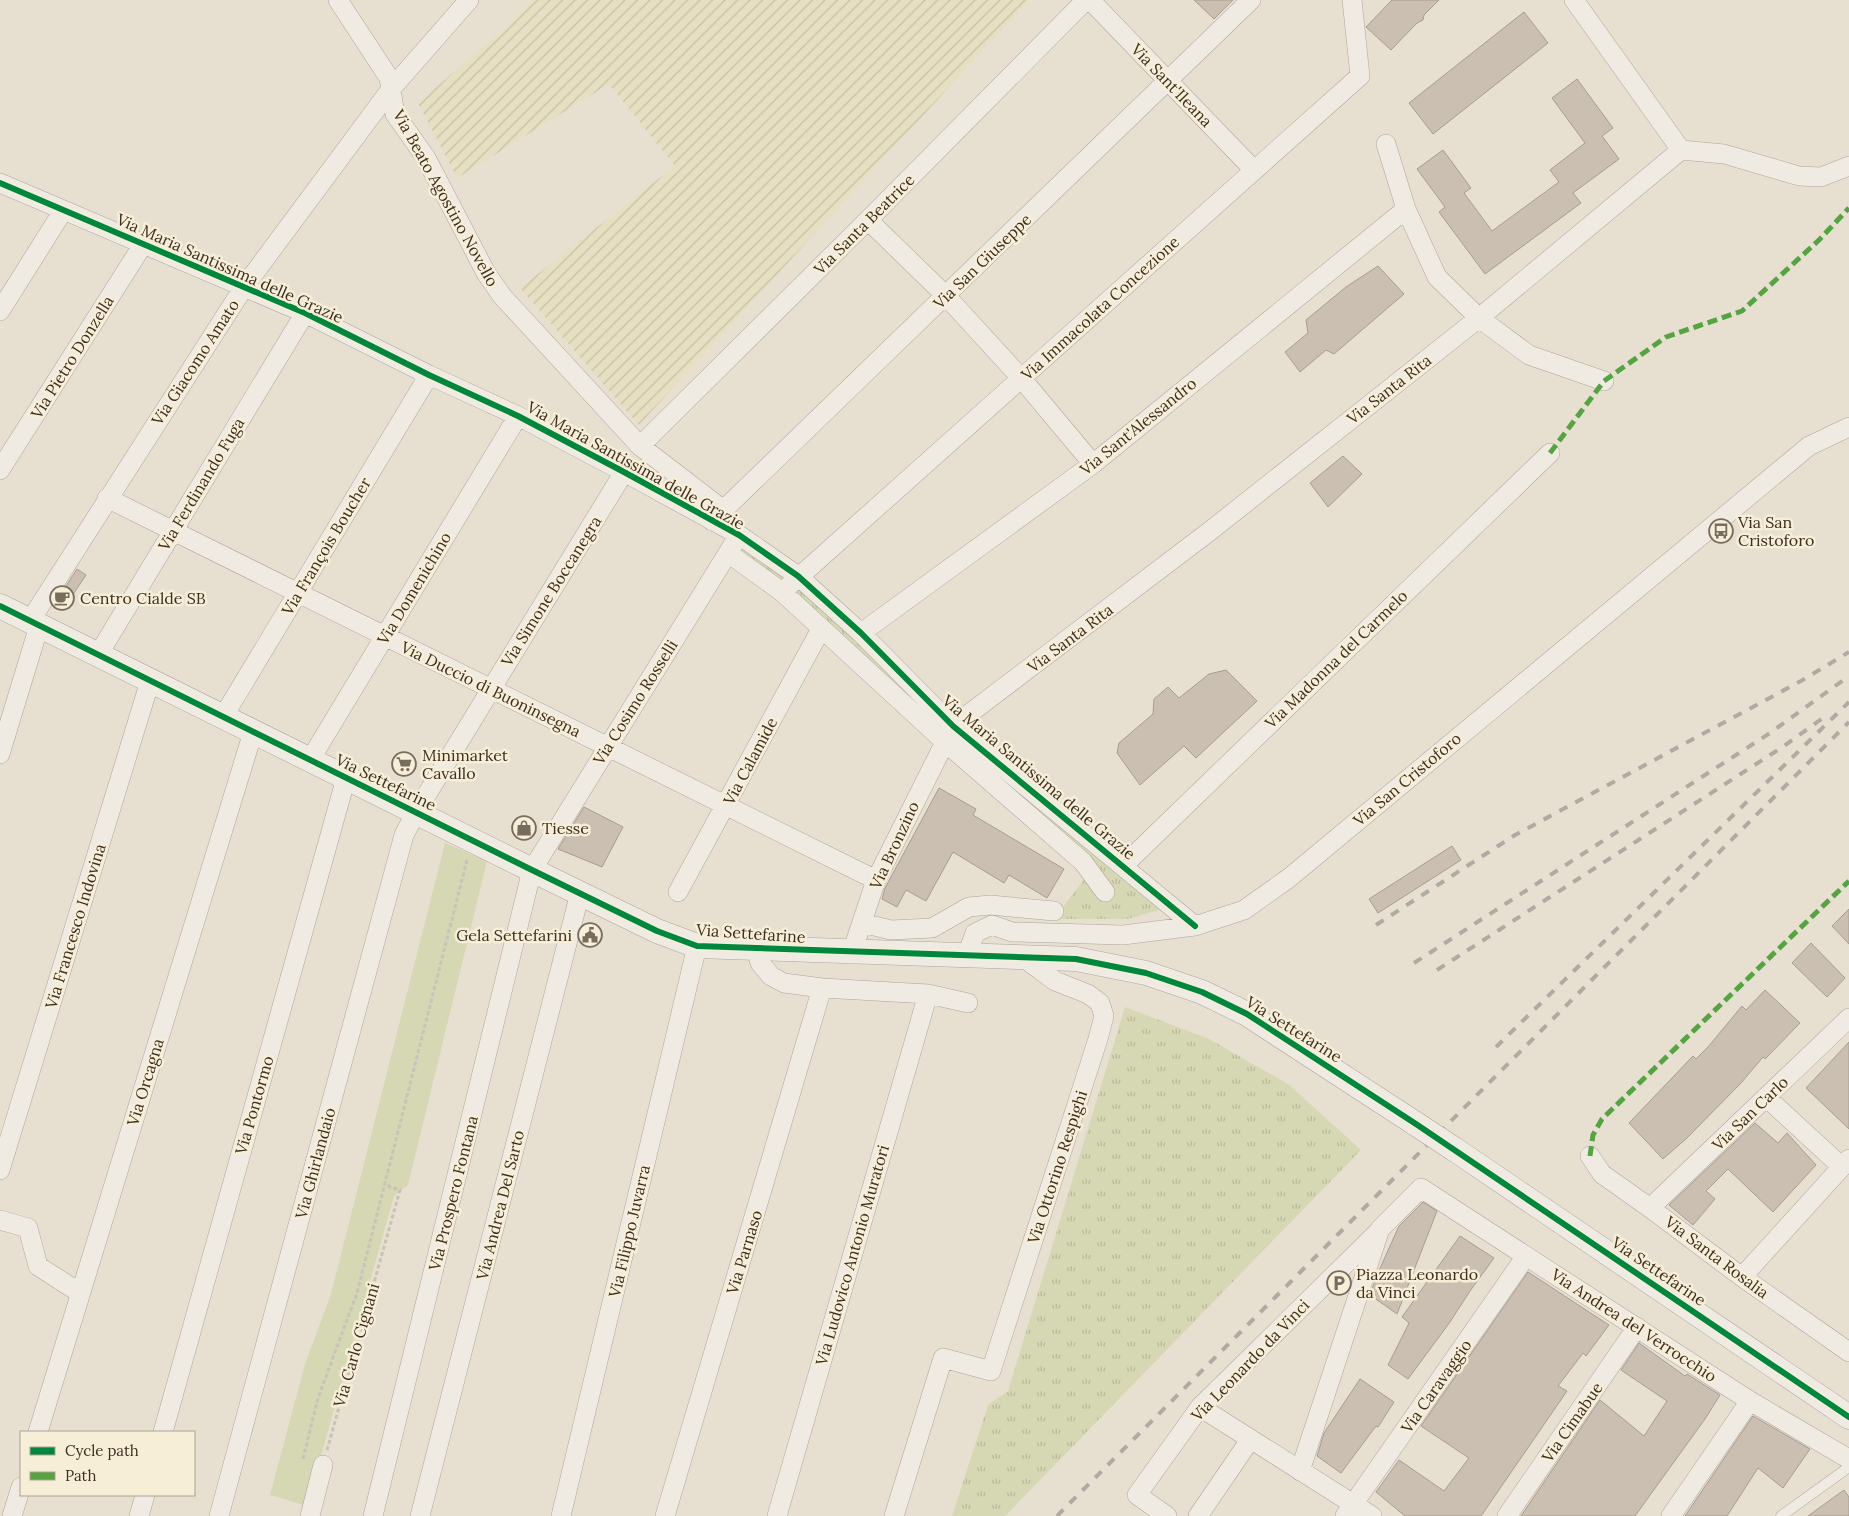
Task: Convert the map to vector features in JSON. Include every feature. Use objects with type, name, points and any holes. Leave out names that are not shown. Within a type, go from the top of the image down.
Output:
[{"type":"street","name":"Via Beato Agostino Novello","points":[[338,0],[389,78],[395,114],[426,158],[486,273],[502,296],[640,446]]},
{"type":"street","name":"Via Giacomo Amato","points":[[0,754],[35,623],[107,498],[244,287],[391,88],[469,0]]},
{"type":"street","name":"Via Santa Beatrice","points":[[640,446],[1086,0]]},
{"type":"street","name":"Via Sant'Ileana","points":[[1090,0],[1254,170]]},
{"type":"street","name":"Via San Giuseppe","points":[[717,515],[1251,0]]},
{"type":"street","name":"Via Immacolata Concezione","points":[[782,592],[1360,76],[1352,0]]},
{"type":"street","points":[[1574,0],[1681,150],[1724,154],[1799,176],[1821,177],[1849,166]]},
{"type":"street","points":[[1386,144],[1406,209],[1437,277],[1479,318],[1529,354],[1604,381]]},
{"type":"street","name":"Via Santa Rita","points":[[949,734],[1210,532],[1479,318],[1681,150]]},
{"type":"street","name":"Via Maria Santissima delle Grazie","points":[[0,184],[144,243],[304,313],[429,375],[518,416],[624,472],[717,515]]},
{"type":"street","name":"Via Sant'Alessandro","points":[[861,633],[1092,464],[1406,209]]},
{"type":"street","points":[[0,311],[63,211]]},
{"type":"street","points":[[868,220],[946,296],[1022,379],[1092,464]]},
{"type":"street","name":"Via Pietro Donzella","points":[[0,470],[144,243]]},
{"type":"street","name":"Via Ferdinando Fuga","points":[[98,655],[304,313]]},
{"type":"street","name":"Via François Boucher","points":[[223,717],[429,375]]},
{"type":"street","name":"Via Domenichino","points":[[310,760],[518,416]]},
{"type":"street","name":"Via San Cristoforo","points":[[967,955],[975,933],[992,925],[1012,932],[1123,935],[1195,926],[1244,910],[1289,878],[1809,446],[1849,427]]},
{"type":"street","name":"Via Maria Santissima delle Grazie","points":[[640,446],[738,535],[798,576],[861,633],[949,734]]},
{"type":"street","name":"Via Madonna del Carmelo","points":[[1123,866],[1550,453]]},
{"type":"street","name":"Via Simone Boccanegra","points":[[416,812],[624,472]]},
{"type":"street","name":"Via Duccio di Buoninsegna","points":[[107,498],[876,880]]},
{"type":"street","name":"Via Cosimo Rosselli","points":[[532,870],[738,535]]},
{"type":"street","name":"Via Maria Santissima delle Grazie","points":[[728,553],[782,592],[821,628],[949,734],[1123,866],[1195,926]]},
{"type":"street","name":"Via Settefarine","points":[[0,606],[657,931],[697,946],[1076,958],[1146,973],[1202,992],[1247,1014],[1416,1124],[1849,1417]]},
{"type":"street","name":"Via Calamide","points":[[678,892],[821,628]]},
{"type":"street","name":"Via Francesco Indovina","points":[[0,1170],[150,681]]},
{"type":"street","name":"Via Orcagna","points":[[38,1431],[253,732]]},
{"type":"street","points":[[949,734],[1083,862],[1105,892]]},
{"type":"street","name":"Via Bronzino","points":[[852,952],[876,880],[949,734]]},
{"type":"street","name":"Via Pontormo","points":[[163,1431],[346,778]]},
{"type":"street","name":"Via Ghirlandaio","points":[[220,1516],[404,835],[416,812]]},
{"type":"street","name":"Via Prospero Fontana","points":[[373,1516],[532,870]]},
{"type":"street","name":"Via Andrea Del Sarto","points":[[420,1516],[580,893]]},
{"type":"street","points":[[862,923],[891,930],[932,928],[969,907],[990,905],[1054,911]]},
{"type":"street","name":"Via Filippo Juvarra","points":[[561,1516],[697,946]]},
{"type":"street","name":"Via Settefarine","points":[[756,949],[760,963],[771,976],[784,983],[822,988],[928,994],[968,1003]]},
{"type":"street","name":"Via Ottorino Respighi","points":[[894,1516],[944,1358],[991,1371],[1104,1016],[1100,1002],[1088,994],[1055,980],[1021,956]]},
{"type":"street","name":"Via Parnaso","points":[[665,1516],[822,988]]},
{"type":"street","name":"Via Ludovico Antonio Muratori","points":[[777,1516],[928,994]]},
{"type":"street","name":"Via San Carlo","points":[[1650,1208],[1849,1018]]},
{"type":"street","points":[[1742,1277],[1845,1163],[1766,1097]]},
{"type":"street","name":"Via Santa Rosalia","points":[[1590,1156],[1602,1174],[1742,1277],[1849,1352]]},
{"type":"street","name":"Via Leonardo da Vinci","points":[[1167,1516],[1136,1495],[1200,1407],[1420,1188]]},
{"type":"street","name":"Via Andrea del Verrocchio","points":[[1420,1188],[1750,1400],[1849,1459]]},
{"type":"street","points":[[0,1220],[28,1228],[38,1266],[80,1293]]},
{"type":"street","points":[[1300,1471],[1380,1229]]},
{"type":"street","name":"Via Caravaggio","points":[[1349,1510],[1526,1256]]},
{"type":"street","name":"Via Cimabue","points":[[1507,1516],[1637,1327]]},
{"type":"street","points":[[1671,1516],[1750,1400]]},
{"type":"street","points":[[1200,1407],[1300,1471],[1349,1510],[1372,1516]]},
{"type":"street","points":[[1198,1516],[1250,1440]]},
{"type":"street","points":[[310,1516],[323,1465]]},
{"type":"street","points":[[12,1516],[20,1489]]},
{"type":"street","points":[[139,1516],[145,1496]]},
{"type":"lane","points":[[1822,439],[1849,436]]},
{"type":"lane","points":[[1781,1516],[1849,1467]]},
{"type":"path","points":[[303,1459],[318,1398],[358,1294],[468,855],[476,842]]},
{"type":"shaded area","points":[[532,0],[1029,0],[639,425],[520,288],[675,166],[609,84],[457,178],[418,103],[504,29]]},
{"type":"green space","points":[[746,546],[786,577],[780,584],[740,553]]},
{"type":"green space","points":[[800,584],[938,718],[931,724],[792,593]]},
{"type":"green space","points":[[960,737],[1162,909],[1128,919],[1054,919],[1094,866],[955,745]]},
{"type":"green space","points":[[445,843],[487,861],[408,1185],[394,1196],[307,1506],[270,1495],[305,1364],[331,1294]]},
{"type":"green space","points":[[1125,1007],[1209,1039],[1288,1084],[1361,1150],[1005,1516],[952,1516],[988,1405],[1008,1391]]},
{"type":"building","points":[[1194,0],[1233,0],[1214,19]]},
{"type":"building","points":[[1392,0],[1439,0],[1424,15],[1423,20],[1417,23],[1391,50],[1366,27]]},
{"type":"building","points":[[1524,12],[1548,43],[1433,134],[1409,103]]},
{"type":"building","points":[[1577,79],[1613,128],[1602,136],[1619,159],[1573,193],[1581,203],[1485,274],[1439,212],[1445,207],[1417,169],[1443,150],[1471,188],[1464,193],[1492,231],[1559,182],[1550,170],[1585,143],[1552,98]]},
{"type":"building","points":[[1378,266],[1404,294],[1334,354],[1326,350],[1300,372],[1285,352],[1308,333],[1306,320],[1346,287]]},
{"type":"building","points":[[1343,456],[1362,474],[1328,507],[1310,483]]},
{"type":"building","points":[[77,569],[86,575],[64,608],[55,603]]},
{"type":"building","points":[[1226,670],[1257,701],[1196,758],[1184,746],[1140,785],[1117,753],[1119,743],[1153,714],[1154,699],[1168,687],[1179,698],[1209,674]]},
{"type":"building","points":[[939,788],[976,809],[973,815],[1064,869],[1047,898],[1009,875],[1004,883],[953,852],[926,901],[906,890],[897,907],[882,899],[885,888]]},
{"type":"building","points":[[584,807],[623,827],[602,867],[558,849]]},
{"type":"building","points":[[1452,846],[1461,860],[1378,913],[1369,899]]},
{"type":"building","points":[[1849,909],[1849,944],[1832,926]]},
{"type":"building","points":[[1811,943],[1845,978],[1827,997],[1792,963]]},
{"type":"building","points":[[1765,990],[1800,1023],[1765,1059],[1763,1057],[1741,1083],[1687,1138],[1663,1159],[1629,1123],[1693,1056],[1696,1059],[1708,1047],[1742,1006],[1746,1010]]},
{"type":"building","points":[[1849,1042],[1849,1129],[1806,1088]]},
{"type":"building","points":[[1755,1123],[1778,1143],[1787,1133],[1816,1165],[1773,1212],[1728,1169],[1706,1191],[1715,1199],[1693,1225],[1669,1205]]},
{"type":"building","points":[[1423,1202],[1437,1211],[1397,1314],[1370,1295],[1399,1226]]},
{"type":"building","points":[[1460,1236],[1494,1258],[1408,1379],[1388,1365],[1409,1323],[1402,1317]]},
{"type":"building","points":[[1528,1272],[1609,1325],[1586,1356],[1583,1353],[1558,1386],[1567,1391],[1481,1516],[1405,1516],[1376,1492],[1399,1460],[1444,1491],[1469,1458],[1421,1426]]},
{"type":"building","points":[[1639,1343],[1685,1376],[1687,1374],[1720,1395],[1705,1419],[1635,1516],[1521,1516],[1600,1400],[1644,1436],[1667,1401],[1621,1370]]},
{"type":"building","points":[[1360,1379],[1394,1402],[1378,1427],[1376,1426],[1341,1473],[1317,1456],[1324,1433]]},
{"type":"building","points":[[1753,1416],[1810,1449],[1783,1488],[1758,1468],[1727,1516],[1685,1516]]},
{"type":"building","points":[[1844,1490],[1849,1497],[1849,1516],[1808,1516]]},
{"type":"railway","points":[[1376,925],[1515,835],[1801,681],[1849,652]]},
{"type":"railway","points":[[1414,963],[1770,733],[1849,676]]},
{"type":"railway","points":[[1496,1047],[1849,702]]},
{"type":"railway","points":[[1437,970],[1784,746],[1827,715]]},
{"type":"railway","points":[[1057,1516],[1849,722]]},
{"type":"marked path","points":[[1550,453],[1604,381],[1666,337],[1742,311],[1819,240],[1849,208]]},
{"type":"marked path","points":[[1590,1156],[1593,1135],[1602,1119],[1849,881]]},
{"type":"cycle path","points":[[0,183],[305,313],[429,375],[518,416],[739,535],[798,576],[861,633],[953,726],[1195,926]]},
{"type":"cycle path","points":[[0,606],[657,931],[697,946],[1076,959],[1146,973],[1202,992],[1247,1014],[1416,1124],[1849,1417]]},
{"type":"place","name":"Via San Cristoforo","points":[[1721,531]]},
{"type":"place","name":"Centro Cialde SB","points":[[62,598]]},
{"type":"place","name":"Minimarket Cavallo","points":[[404,764]]},
{"type":"place","name":"Tiesse","points":[[524,828]]},
{"type":"place","name":"Gela Settefarini","points":[[590,935]]},
{"type":"place","name":"Piazza Leonardo da Vinci","points":[[1339,1283]]}]
